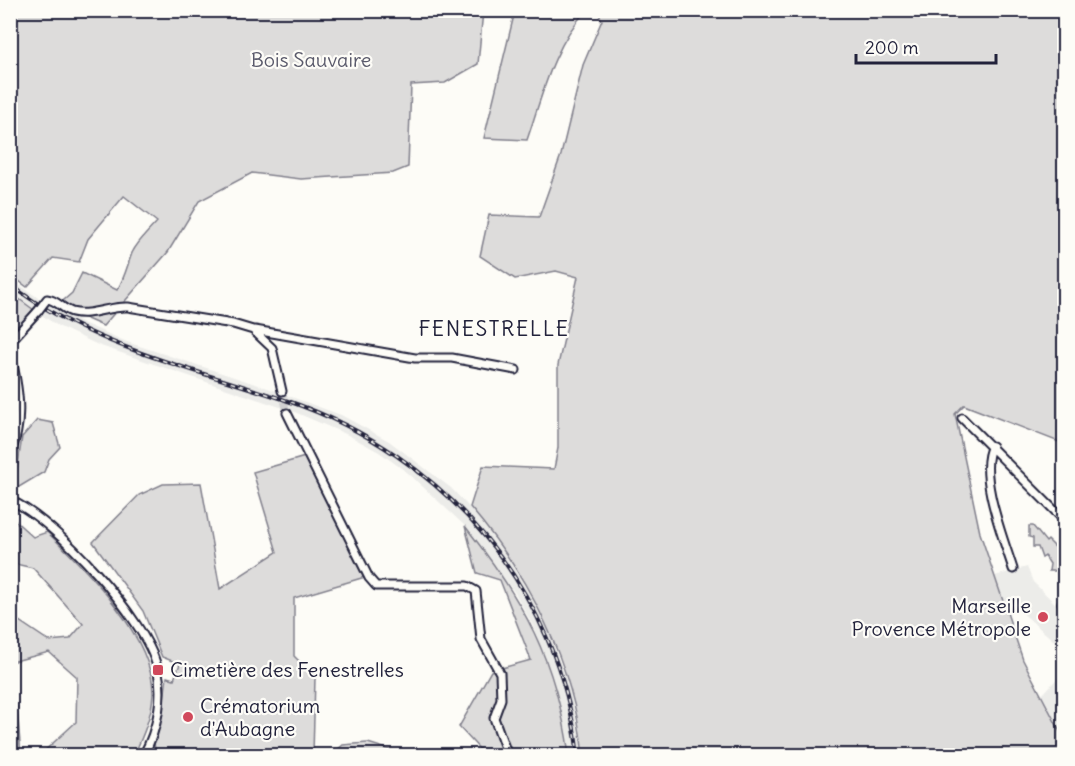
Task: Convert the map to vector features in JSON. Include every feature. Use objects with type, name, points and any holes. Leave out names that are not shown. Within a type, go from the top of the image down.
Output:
[{"type":"street","points":[[10,342],[24,330],[47,299],[54,300],[71,312],[88,314],[116,307],[128,307],[415,358],[452,358],[516,370]]},
{"type":"street","points":[[253,330],[272,348],[282,391]]},
{"type":"street","points":[[10,351],[18,401],[17,435],[10,454]]},
{"type":"street","points":[[287,413],[369,578],[376,586],[467,586],[476,591],[481,639],[500,673],[501,699],[494,718],[508,756]]},
{"type":"street","points":[[962,418],[1065,519]]},
{"type":"street","points":[[992,446],[986,465],[1001,530],[1014,569]]},
{"type":"street","points":[[986,465],[998,453]]},
{"type":"street","points":[[10,500],[30,510],[48,525],[99,577],[147,642],[158,669],[160,696],[153,733],[143,756]]},
{"type":"shaded area","points":[[10,278],[41,300],[34,310],[11,293]]},
{"type":"shaded area","points":[[48,303],[83,323],[127,342],[280,392],[283,408],[98,345],[58,326],[40,314]]},
{"type":"shaded area","points":[[286,395],[341,415],[389,441],[451,488],[487,526],[524,581],[546,625],[570,690],[583,755],[569,755],[557,696],[533,626],[515,593],[465,526],[408,473],[379,452],[348,435],[290,410]]},
{"type":"shaded area","points":[[1027,567],[1033,582],[1064,612],[1064,630],[1054,641],[1019,610],[1008,614],[995,576]]},
{"type":"shaded area","points":[[1064,671],[1064,739],[1042,695]]},
{"type":"green space","name":"Bois Sauvaire","points":[[10,11],[483,11],[478,64],[445,83],[411,85],[408,167],[393,173],[301,179],[252,173],[199,201],[168,252],[103,326],[57,306],[72,293],[82,273],[117,290],[134,249],[157,222],[124,196],[88,239],[79,262],[53,258],[27,287],[11,275]]},
{"type":"green space","points":[[515,11],[586,11],[565,39],[557,55],[527,140],[484,138]]},
{"type":"green space","points":[[597,11],[1064,11],[1064,444],[964,405],[955,414],[980,533],[1023,660],[1064,739],[1064,755],[583,755],[570,687],[545,623],[512,562],[470,507],[483,466],[554,469],[558,448],[558,365],[578,277],[556,271],[515,279],[480,256],[489,215],[539,217],[561,155],[583,65],[602,20]]},
{"type":"green space","points":[[11,293],[34,310],[14,332],[11,330]]},
{"type":"green space","points":[[37,420],[53,423],[60,447],[49,459],[44,472],[14,490],[22,437]]},
{"type":"green space","points":[[305,457],[365,577],[294,598],[294,656],[315,677],[313,755],[149,755],[155,750],[154,742],[162,715],[167,677],[174,679],[180,664],[162,657],[143,611],[93,542],[139,495],[163,484],[201,483],[220,589],[277,552],[253,472]]},
{"type":"green space","points":[[11,517],[33,537],[47,532],[63,547],[115,606],[130,627],[142,650],[150,672],[153,694],[149,718],[134,755],[40,755],[76,722],[77,677],[49,652],[11,662],[11,620],[19,621],[49,641],[70,639],[83,624],[33,568],[11,563]]},
{"type":"green space","points":[[465,526],[504,580],[534,633],[556,690],[569,755],[485,755],[459,727],[491,671],[531,660],[500,580],[477,573]]},
{"type":"green space","points":[[1029,526],[1033,526],[1046,542],[1048,540],[1055,547],[1064,550],[1064,560],[1055,571],[1049,571],[1050,564],[1045,556],[1042,558],[1038,547],[1033,547],[1033,538],[1029,537]]},
{"type":"green space","points":[[10,695],[17,707],[21,755],[11,755]]},
{"type":"green space","points":[[367,743],[406,755],[331,755],[343,745]]},
{"type":"tunnel","points":[[282,391],[287,413]]},
{"type":"railway","points":[[10,284],[41,306],[108,340],[143,354],[288,401],[345,425],[397,456],[444,493],[485,536],[519,585],[547,638],[567,695],[578,756]]},
{"type":"place","name":"Marseille Provence Métropole","points":[[1043,617]]},
{"type":"place","name":"Cimetière des Fenestrelles","points":[[158,670]]},
{"type":"place","name":"Crématorium d'Aubagne","points":[[188,717]]},
{"type":"district","name":"FENESTRELLE","points":[[494,329]]}]
